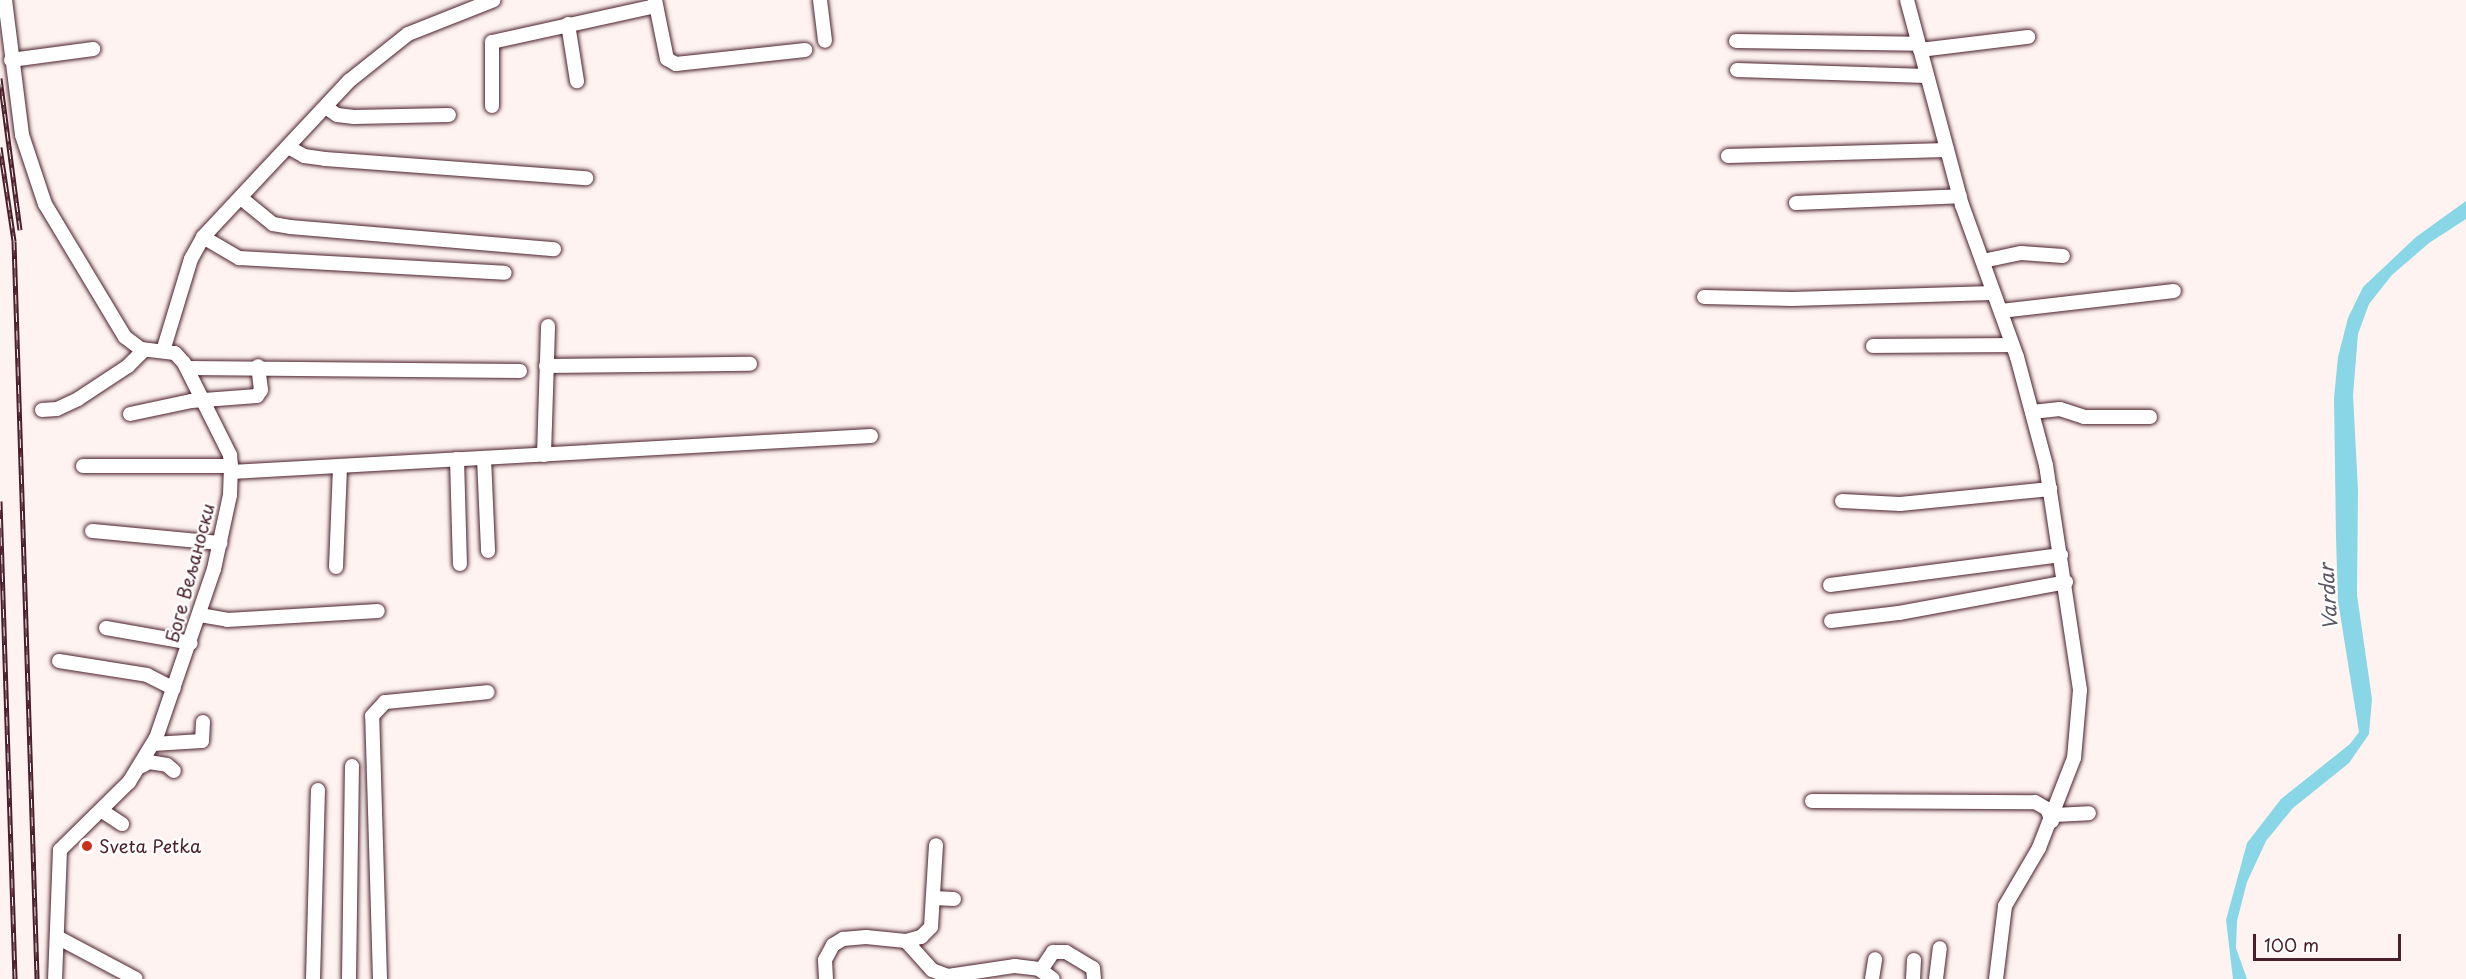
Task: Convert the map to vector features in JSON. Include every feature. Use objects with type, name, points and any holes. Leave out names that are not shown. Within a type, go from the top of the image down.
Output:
[{"type":"street","points":[[5,0],[22,135],[45,204],[115,325],[133,345],[144,350],[163,351],[191,259],[203,237],[327,108],[349,81],[408,34],[488,1]]},
{"type":"street","points":[[820,0],[825,41]]},
{"type":"street","points":[[1907,0],[1960,196],[2001,311],[2032,412],[2050,489],[2066,582],[2080,690],[2079,730],[2074,758],[2053,818],[2005,906],[1996,979]]},
{"type":"street","points":[[492,106],[492,42],[655,3],[667,59],[675,64],[806,50]]},
{"type":"street","points":[[568,24],[577,81]]},
{"type":"street","points":[[1736,41],[1919,47],[2028,38]]},
{"type":"street","points":[[11,60],[93,49]]},
{"type":"street","points":[[1737,70],[1927,76]]},
{"type":"street","points":[[327,108],[336,115],[354,117],[449,116]]},
{"type":"street","points":[[288,147],[304,156],[325,159],[586,178]]},
{"type":"street","points":[[1728,156],[1947,150]]},
{"type":"street","points":[[1796,203],[1960,196]]},
{"type":"street","points":[[241,198],[273,224]]},
{"type":"street","points":[[257,219],[273,224],[554,249]]},
{"type":"street","points":[[203,237],[239,258],[505,273]]},
{"type":"street","points":[[1983,261],[2021,253],[2063,256]]},
{"type":"street","points":[[2001,311],[2174,291]]},
{"type":"street","points":[[1704,297],[1792,299],[1993,293]]},
{"type":"street","points":[[544,455],[548,326]]},
{"type":"street","points":[[1873,346],[2012,345]]},
{"type":"street","points":[[42,410],[57,409],[78,399],[128,366],[144,350]]},
{"type":"street","name":"Боге Вељаноски","points":[[56,979],[60,850],[102,811],[142,766],[153,744],[191,643],[220,543],[231,469],[230,455],[187,368],[175,353],[163,351]]},
{"type":"street","points":[[546,366],[750,364]]},
{"type":"street","points":[[130,414],[202,401],[256,396],[261,390],[258,366]]},
{"type":"street","points":[[187,368],[258,366],[520,371]]},
{"type":"street","points":[[2032,412],[2060,409],[2084,417],[2150,417]]},
{"type":"street","points":[[83,466],[231,469],[340,467],[871,436]]},
{"type":"street","points":[[484,458],[488,551]]},
{"type":"street","points":[[458,459],[460,564]]},
{"type":"street","points":[[336,567],[340,467]]},
{"type":"street","points":[[1842,501],[1900,504],[2050,489]]},
{"type":"street","points":[[92,531],[220,543]]},
{"type":"street","points":[[1830,585],[2061,555]]},
{"type":"street","points":[[1831,621],[1899,613],[2066,582]]},
{"type":"street","points":[[200,615],[227,620],[378,611]]},
{"type":"street","points":[[106,628],[191,643]]},
{"type":"street","points":[[59,661],[147,675],[174,689]]},
{"type":"street","points":[[380,979],[372,716],[384,702],[488,692]]},
{"type":"street","points":[[153,744],[202,741],[203,722]]},
{"type":"street","points":[[142,766],[149,762],[167,765],[174,771]]},
{"type":"street","points":[[349,979],[352,805],[350,771]]},
{"type":"street","points":[[313,979],[318,790]]},
{"type":"street","points":[[1812,801],[2034,802],[2047,809],[2053,818]]},
{"type":"street","points":[[102,811],[122,824]]},
{"type":"street","points":[[2053,818],[2089,813]]},
{"type":"street","points":[[826,979],[825,960],[837,941],[866,937],[906,941],[921,937],[931,927],[936,845]]},
{"type":"street","points":[[933,898],[954,899]]},
{"type":"street","points":[[57,937],[136,979]]},
{"type":"street","points":[[906,941],[938,974],[954,976],[1004,966],[1041,970],[1053,979]]},
{"type":"street","points":[[1936,979],[1940,948]]},
{"type":"street","points":[[1041,970],[1053,952],[1066,952],[1093,968],[1094,979]]},
{"type":"street","points":[[1872,979],[1875,959]]},
{"type":"street","points":[[1913,979],[1914,960]]},
{"type":"street","points":[[921,979],[928,966]]},
{"type":"water","points":[[2466,201],[2466,219],[2429,243],[2392,275],[2369,304],[2358,334],[2353,395],[2358,490],[2357,595],[2372,699],[2369,734],[2349,763],[2293,808],[2266,841],[2247,882],[2237,921],[2236,948],[2247,979],[2233,979],[2226,920],[2247,843],[2281,799],[2350,744],[2359,732],[2338,601],[2336,537],[2334,398],[2338,357],[2348,318],[2363,287],[2416,237]]},
{"type":"railway","points":[[0,78],[20,230]]},
{"type":"railway","points":[[0,147],[14,241],[37,979]]},
{"type":"railway","points":[[0,501],[15,979]]},
{"type":"place","name":"Sveta Petka","points":[[87,846]]},
{"type":"water label","name":"Vardar","points":[[2328,597]]}]
